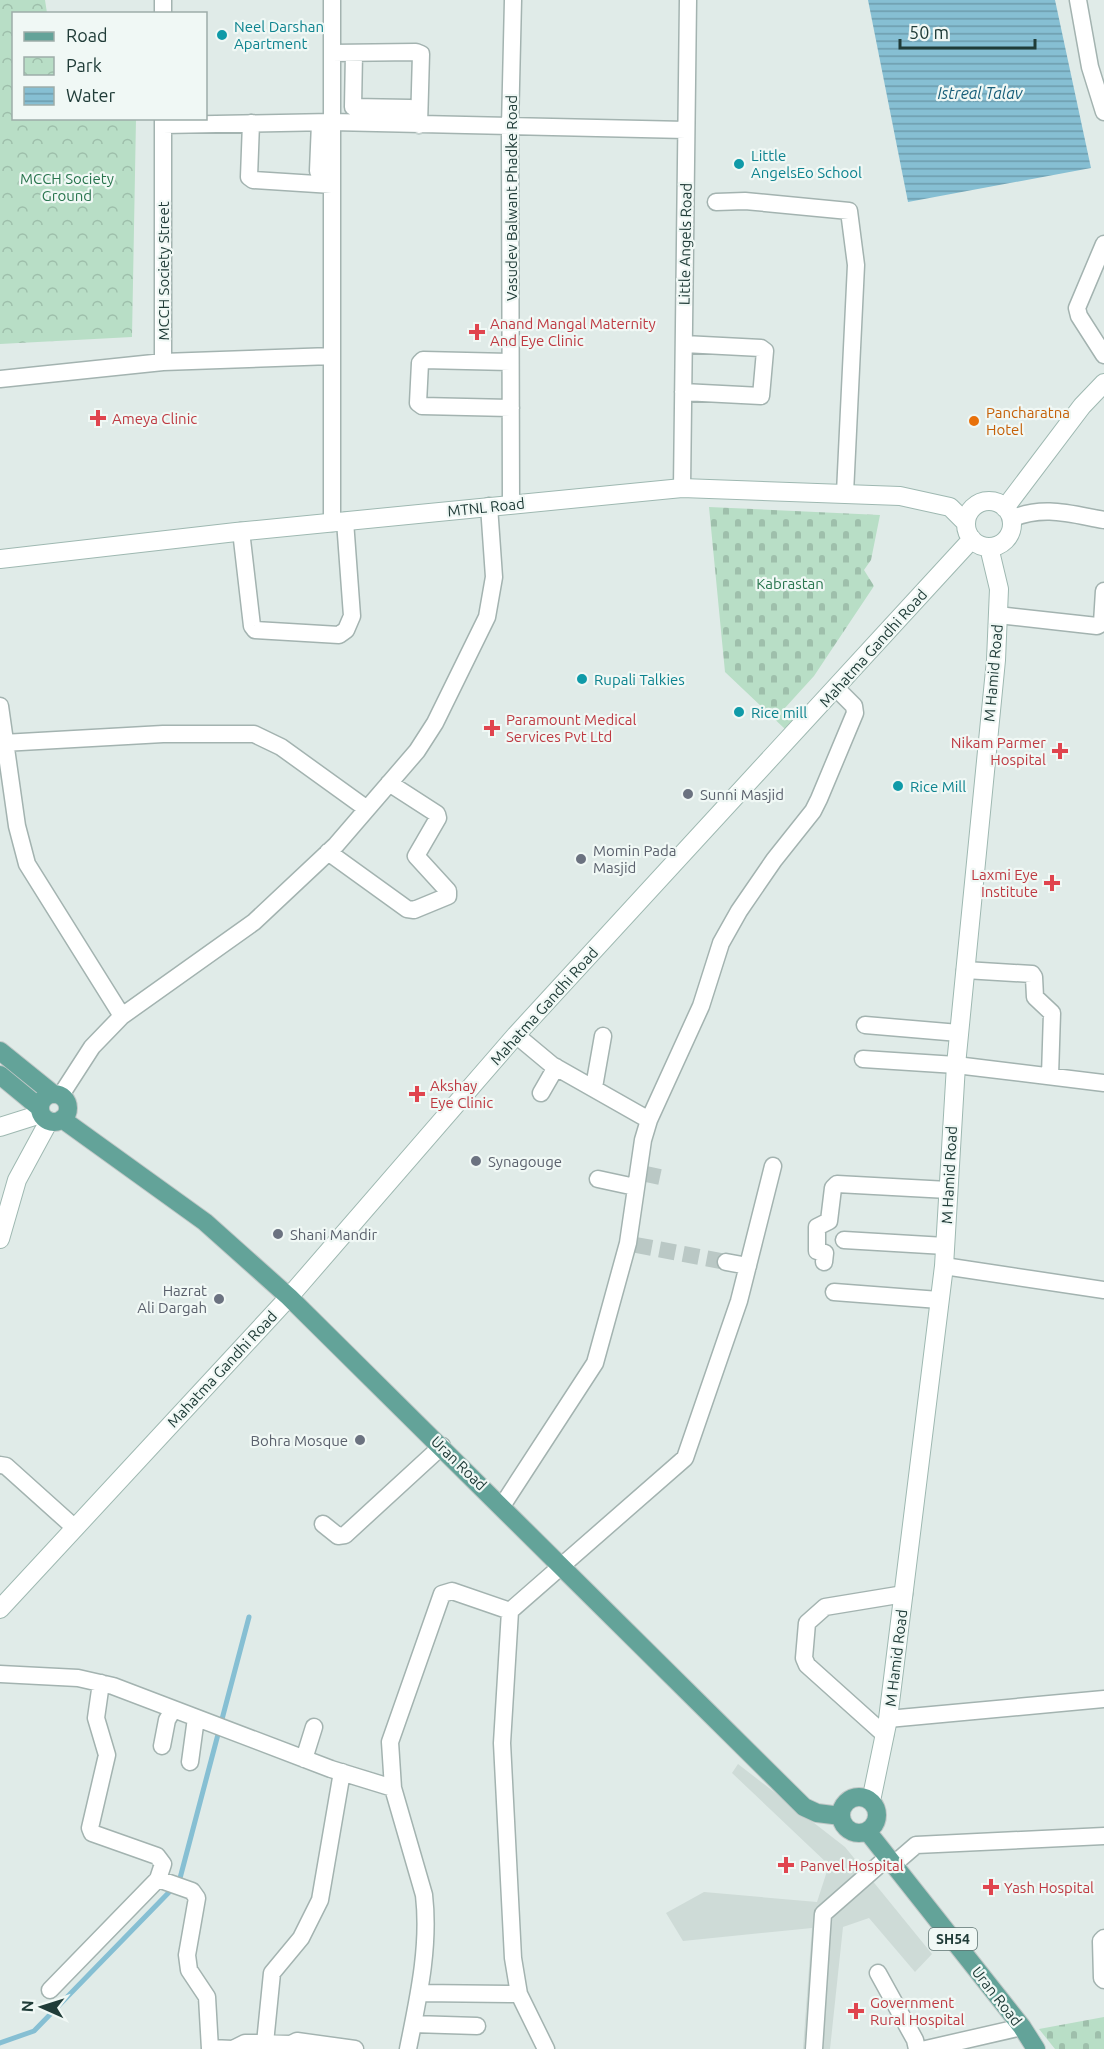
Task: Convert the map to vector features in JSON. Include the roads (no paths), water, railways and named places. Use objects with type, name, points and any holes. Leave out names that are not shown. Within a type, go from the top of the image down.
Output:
[{"type":"main road","points":[[1008,514],[991,502],[984,502],[972,509],[969,531],[989,547],[1006,538],[1008,514],[1082,406],[1104,383]]},
{"type":"main road","name":"MTNL Road","points":[[0,559],[241,531],[682,488],[900,496],[950,507],[969,531]]},
{"type":"main road","name":"Mahatma Gandhi Road","points":[[0,1609],[289,1297],[516,1035],[837,689],[969,531]]},
{"type":"main road","name":"M Hamid Road","points":[[871,1801],[887,1727],[944,1266],[956,1065],[996,660],[999,588],[989,547]]},
{"type":"main road","points":[[0,1051],[56,1094],[68,1107],[48,1115],[0,1127]]},
{"type":"main road","name":"Uran Road","points":[[0,1075],[48,1115],[205,1222],[289,1297],[442,1446],[804,1807],[817,1813],[841,1816],[848,1829],[860,1833],[867,1831],[1022,2027],[1036,2049]]},
{"type":"main road","points":[[0,1239],[17,1180],[48,1115],[42,1100],[56,1094]]},
{"type":"main road","points":[[841,1816],[845,1803],[851,1799],[864,1797],[871,1801],[875,1806],[876,1820],[867,1831]]},
{"type":"street","points":[[241,531],[252,626],[255,630],[339,635],[346,630],[352,616],[338,522],[332,356],[321,180],[321,127],[332,53],[332,0]]},
{"type":"street","name":"Vasudev Balwant Phadke Road","points":[[511,504],[510,127],[513,0]]},
{"type":"street","name":"Little Angels Road","points":[[682,488],[688,0]]},
{"type":"street","points":[[1078,0],[1090,67],[1104,112]]},
{"type":"street","points":[[332,53],[416,52],[420,54],[419,125]]},
{"type":"street","points":[[353,107],[354,53]]},
{"type":"street","points":[[321,127],[353,107],[410,108]]},
{"type":"street","name":"MCCH Society Street","points":[[0,379],[163,362],[163,122],[321,127]]},
{"type":"street","points":[[251,123],[249,177],[253,180],[321,180]]},
{"type":"street","points":[[321,127],[419,125],[686,130]]},
{"type":"street","points":[[716,202],[745,201],[849,211],[856,265],[845,493]]},
{"type":"street","points":[[1104,244],[1077,308],[1079,316],[1104,355]]},
{"type":"street","points":[[163,362],[332,356]]},
{"type":"street","points":[[510,362],[423,360],[420,363],[418,403],[422,406],[511,408]]},
{"type":"street","points":[[56,1094],[92,1047],[122,1016],[254,922],[328,852],[417,751],[435,723],[487,617],[494,577],[489,506]]},
{"type":"street","points":[[1008,514],[1052,511],[1104,520]]},
{"type":"street","points":[[998,615],[1097,626],[1102,623],[1104,591]]},
{"type":"street","points":[[502,1506],[595,1363],[632,1244],[650,1120],[686,1043],[722,943],[768,868],[813,811],[819,799],[855,713],[854,706],[837,689]]},
{"type":"street","points":[[0,706],[3,743],[17,826],[27,864],[122,1016]]},
{"type":"street","points":[[3,743],[163,734],[254,734],[281,747],[367,809]]},
{"type":"street","points":[[328,852],[406,909],[414,910],[448,896],[448,891],[416,856],[438,818],[437,814],[390,783]]},
{"type":"street","points":[[965,970],[1032,974],[1035,997],[1052,1012],[1050,1076]]},
{"type":"street","points":[[865,1025],[959,1033]]},
{"type":"street","points":[[516,1035],[556,1067],[650,1120]]},
{"type":"street","points":[[594,1087],[603,1036]]},
{"type":"street","points":[[863,1059],[956,1065],[1104,1083]]},
{"type":"street","points":[[541,1094],[556,1067]]},
{"type":"street","points":[[546,2049],[519,1994],[513,1958],[502,1743],[510,1611],[685,1458],[739,1301],[773,1166]]},
{"type":"street","points":[[598,1179],[640,1178]]},
{"type":"street","points":[[824,1262],[825,1253],[817,1251],[816,1247],[817,1227],[828,1221],[833,1188],[837,1184],[948,1190]]},
{"type":"street","points":[[844,1240],[945,1246]]},
{"type":"street","points":[[726,1262],[748,1266]]},
{"type":"street","points":[[944,1266],[1104,1290]]},
{"type":"street","points":[[834,1292],[939,1300]]},
{"type":"street","points":[[323,1524],[338,1536],[345,1535],[442,1446]]},
{"type":"street","points":[[0,1465],[6,1466],[75,1528]]},
{"type":"street","points":[[408,2049],[419,1993],[426,1930],[424,1895],[393,1788],[391,1733],[442,1594],[452,1591],[510,1611]]},
{"type":"street","points":[[904,1594],[825,1607],[807,1623],[804,1658],[807,1665],[887,1727],[1104,1699]]},
{"type":"street","points":[[0,1674],[78,1678],[101,1683],[304,1759],[393,1788]]},
{"type":"street","points":[[50,1990],[160,1880],[162,1864],[157,1856],[92,1833],[90,1828],[107,1755],[96,1718],[101,1683]]},
{"type":"street","points":[[162,1746],[167,1720],[173,1710]]},
{"type":"street","points":[[190,1762],[204,1720]]},
{"type":"street","points":[[304,1759],[314,1727]]},
{"type":"street","points":[[265,2043],[272,1973],[302,1938],[320,1900],[342,1772]]},
{"type":"street","points":[[814,2049],[823,1914],[891,1861],[916,1845],[1104,1836]]},
{"type":"street","points":[[160,1880],[192,1891],[197,1898],[187,1955],[189,1970],[207,1997],[210,2048],[233,2049],[244,2043],[291,2044],[297,2042],[355,2049]]},
{"type":"street","points":[[1104,1938],[1101,1941],[1102,1978],[1104,1980]]},
{"type":"street","points":[[878,1973],[915,2040],[928,2049],[962,2045],[1022,2027]]},
{"type":"street","points":[[419,1993],[519,1994]]},
{"type":"street","points":[[413,2024],[477,2026]]},
{"type":"water","name":"Istreal Talav","points":[[868,0],[1055,0],[1091,168],[908,202]]},
{"type":"waterway","points":[[0,2043],[34,2031],[179,1882],[249,1617]]},
{"type":"tunnel","points":[[646,1174],[660,1177]]},
{"type":"tunnel","points":[[636,1245],[726,1262]]},
{"type":"place","name":"Neel Darshan Apartment","points":[[222,35]]},
{"type":"place","name":"Little AngelsEo School","points":[[739,164]]},
{"type":"place","name":"Anand Mangal Maternity And Eye Clinic","points":[[477,332]]},
{"type":"place","name":"Ameya Clinic","points":[[98,418]]},
{"type":"place","name":"Pancharatna Hotel","points":[[974,421]]},
{"type":"place","name":"Rupali Talkies","points":[[582,679]]},
{"type":"place","name":"Rice mill","points":[[739,712]]},
{"type":"place","name":"Paramount Medical Services Pvt Ltd","points":[[492,728]]},
{"type":"place","name":"Nikam Parmer Hospital","points":[[1060,751]]},
{"type":"place","name":"Rice Mill","points":[[898,786]]},
{"type":"place","name":"Sunni Masjid","points":[[688,794]]},
{"type":"place","name":"Momin Pada Masjid","points":[[581,859]]},
{"type":"place","name":"Laxmi Eye Institute","points":[[1052,883]]},
{"type":"place","name":"Akshay Eye Clinic","points":[[417,1094]]},
{"type":"place","name":"Synagouge","points":[[476,1161]]},
{"type":"place","name":"Shani Mandir","points":[[278,1234]]},
{"type":"place","name":"Hazrat Ali Dargah","points":[[219,1299]]},
{"type":"place","name":"Bohra Mosque","points":[[360,1440]]},
{"type":"place","name":"Panvel Hospital","points":[[786,1865]]},
{"type":"place","name":"Yash Hospital","points":[[991,1887]]},
{"type":"place","name":"Government Rural Hospital","points":[[856,2011]]},
{"type":"park label","name":"MCCH Society Ground","points":[[67,186]]},
{"type":"park label","name":"Kabrastan","points":[[790,583]]}]
